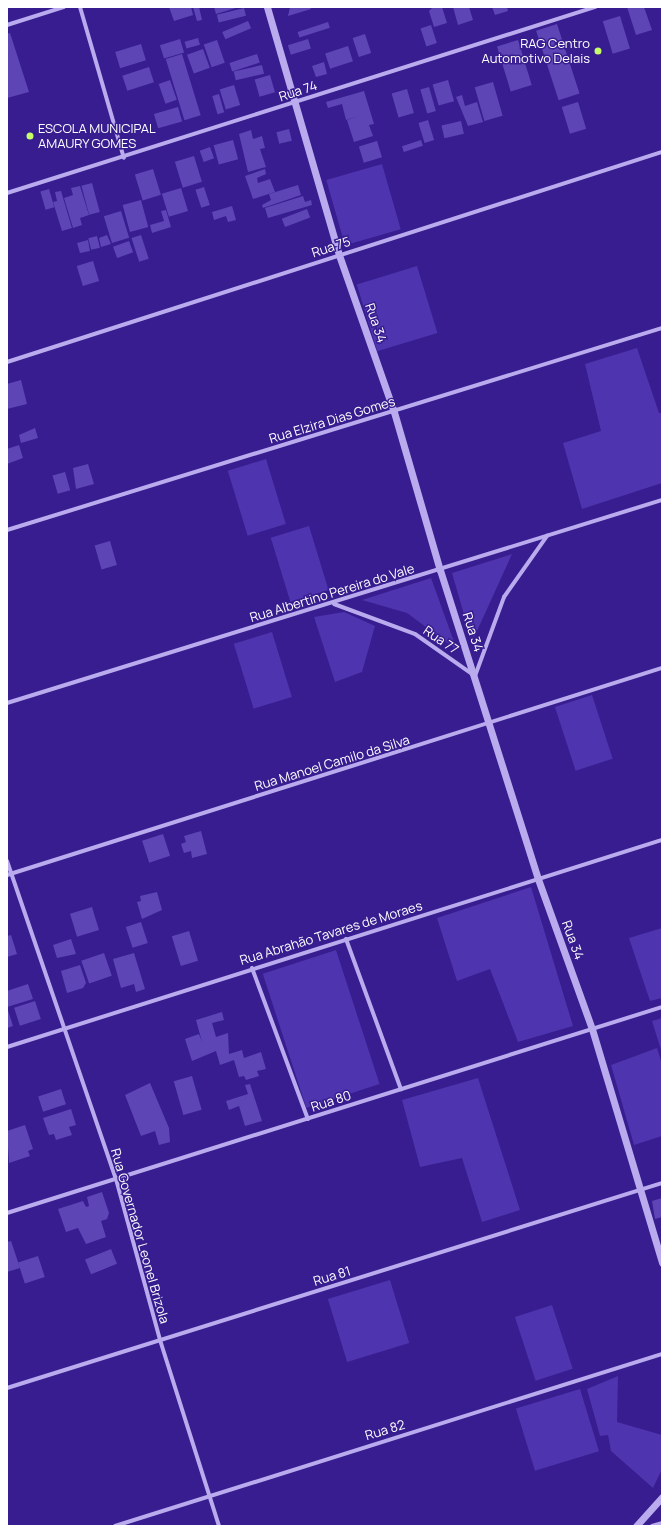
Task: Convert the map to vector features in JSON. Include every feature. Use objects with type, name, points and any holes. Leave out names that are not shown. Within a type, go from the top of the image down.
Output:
[{"type":"street","points":[[7,25],[64,7]]},
{"type":"street","points":[[80,7],[124,158]]},
{"type":"street","name":"Rua 34","points":[[267,7],[339,255],[394,412],[440,570],[490,723],[538,879],[592,1029],[662,1263]]},
{"type":"street","name":"Rua 74","points":[[7,193],[124,158],[595,7]]},
{"type":"street","name":"Rua 75","points":[[7,362],[662,152]]},
{"type":"street","name":"Rua Elzira Dias Gomes","points":[[7,530],[394,412],[662,328]]},
{"type":"street","name":"Rua Albertino Pereira do Vale","points":[[7,703],[334,604],[662,500]]},
{"type":"street","points":[[475,676],[504,597],[547,536]]},
{"type":"street","name":"Rua 77","points":[[334,604],[415,634],[475,676]]},
{"type":"street","name":"Rua Manoel Camilo da Silva","points":[[9,875],[662,668]]},
{"type":"street","name":"Rua Abrahão Tavares de Moraes","points":[[7,1047],[252,968],[662,840]]},
{"type":"street","name":"Rua Governador Leonel Brizola","points":[[7,861],[9,875],[116,1179],[160,1340],[219,1526]]},
{"type":"street","points":[[346,939],[401,1089]]},
{"type":"street","points":[[252,968],[308,1119]]},
{"type":"street","name":"Rua 80","points":[[7,1213],[662,1007]]},
{"type":"street","name":"Rua 81","points":[[7,1388],[662,1183]]},
{"type":"street","name":"Rua 82","points":[[115,1526],[662,1354]]},
{"type":"street","points":[[636,1526],[662,1497]]},
{"type":"street","points":[[652,1526],[662,1523]]},
{"type":"shaded area","points":[[382,164],[401,229],[345,245],[326,180]]},
{"type":"shaded area","points":[[417,266],[437,333],[377,351],[357,284]]},
{"type":"shaded area","points":[[637,348],[659,413],[662,413],[662,483],[582,509],[563,443],[601,431],[585,364]]},
{"type":"shaded area","points":[[266,459],[286,524],[248,536],[228,471]]},
{"type":"shaded area","points":[[309,526],[329,590],[290,602],[271,538]]},
{"type":"shaded area","points":[[512,554],[472,642],[452,573]]},
{"type":"shaded area","points":[[431,578],[457,650],[407,613],[362,600]]},
{"type":"shaded area","points":[[344,612],[375,626],[362,672],[335,682],[314,617]]},
{"type":"shaded area","points":[[272,632],[292,697],[254,709],[234,644]]},
{"type":"shaded area","points":[[592,695],[613,759],[576,771],[555,707]]},
{"type":"shaded area","points":[[531,887],[573,1026],[518,1042],[490,969],[457,981],[437,918]]},
{"type":"shaded area","points":[[662,928],[662,998],[650,1001],[629,938]]},
{"type":"shaded area","points":[[336,950],[380,1084],[306,1108],[263,974]]},
{"type":"shaded area","points":[[662,1018],[662,1053],[652,1021]]},
{"type":"shaded area","points":[[657,1048],[662,1064],[662,1136],[634,1145],[611,1065]]},
{"type":"shaded area","points":[[478,1078],[520,1210],[482,1222],[462,1158],[420,1167],[402,1100]]},
{"type":"shaded area","points":[[390,1280],[409,1343],[347,1362],[328,1299]]},
{"type":"shaded area","points":[[552,1305],[573,1369],[536,1381],[515,1317]]},
{"type":"shaded area","points":[[618,1376],[617,1422],[662,1435],[662,1469],[653,1488],[611,1451],[608,1435],[600,1436],[587,1389]]},
{"type":"shaded area","points":[[580,1389],[599,1451],[535,1471],[516,1409]]},
{"type":"building","points":[[169,7],[191,7],[193,15],[174,21]]},
{"type":"building","points":[[193,7],[199,7],[202,20],[197,21]]},
{"type":"building","points":[[214,7],[239,7],[216,14]]},
{"type":"building","points":[[290,7],[310,7],[311,9],[288,16]]},
{"type":"building","points":[[433,7],[442,7],[447,23],[434,27],[429,11]]},
{"type":"building","points":[[453,7],[469,7],[473,20],[458,25]]},
{"type":"building","points":[[492,7],[507,7],[508,11],[495,15]]},
{"type":"building","points":[[627,7],[644,7],[652,30],[636,35]]},
{"type":"building","points":[[244,8],[246,16],[219,23],[217,15]]},
{"type":"building","points":[[620,16],[630,49],[613,54],[603,21]]},
{"type":"building","points":[[248,21],[251,28],[225,39],[222,32]]},
{"type":"building","points":[[328,22],[330,28],[299,38],[298,32]]},
{"type":"building","points":[[557,24],[580,93],[559,100],[536,31]]},
{"type":"building","points":[[431,25],[437,43],[426,46],[421,28]]},
{"type":"building","points":[[10,33],[29,92],[7,98],[7,34]]},
{"type":"building","points":[[365,34],[371,53],[359,57],[353,38]]},
{"type":"building","points":[[198,38],[200,45],[186,49],[185,42]]},
{"type":"building","points":[[180,39],[184,52],[164,59],[160,45]]},
{"type":"building","points":[[308,39],[311,49],[291,55],[288,45]]},
{"type":"building","points":[[217,40],[225,63],[212,67],[204,45]]},
{"type":"building","points":[[518,40],[532,85],[511,91],[497,46]]},
{"type":"building","points":[[141,44],[146,60],[120,68],[115,52]]},
{"type":"building","points":[[348,46],[353,61],[330,69],[325,53]]},
{"type":"building","points":[[203,49],[210,68],[194,74],[187,55]]},
{"type":"building","points":[[182,54],[201,115],[184,120],[166,59]]},
{"type":"building","points":[[257,54],[260,63],[232,72],[229,63]]},
{"type":"building","points":[[324,62],[327,74],[316,77],[312,66]]},
{"type":"building","points":[[262,65],[264,74],[236,80],[234,72]]},
{"type":"building","points":[[149,67],[154,82],[127,91],[122,76]]},
{"type":"building","points":[[270,75],[275,92],[260,97],[255,79]]},
{"type":"building","points":[[170,80],[177,100],[165,104],[159,84]]},
{"type":"building","points":[[448,80],[454,101],[439,106],[433,84]]},
{"type":"building","points":[[493,82],[503,116],[484,121],[475,87]]},
{"type":"building","points":[[234,85],[240,105],[226,109],[220,89]]},
{"type":"building","points":[[429,87],[436,111],[427,114],[420,89]]},
{"type":"building","points":[[407,89],[414,113],[399,117],[392,93]]},
{"type":"building","points":[[364,91],[374,124],[369,125],[373,136],[354,142],[347,120],[359,116],[346,120],[342,104],[328,108],[326,102]]},
{"type":"building","points":[[219,94],[224,112],[218,114],[212,96]]},
{"type":"building","points":[[462,95],[465,106],[477,102],[483,122],[468,126],[456,97]]},
{"type":"building","points":[[578,102],[586,129],[570,134],[562,107]]},
{"type":"building","points":[[178,107],[182,121],[158,128],[154,114]]},
{"type":"building","points":[[428,120],[434,140],[425,143],[418,123]]},
{"type":"building","points":[[461,121],[464,134],[444,138],[442,125]]},
{"type":"building","points":[[289,129],[292,141],[279,144],[276,132]]},
{"type":"building","points":[[251,130],[253,139],[262,136],[265,148],[260,149],[266,167],[248,172],[239,134]]},
{"type":"building","points":[[233,140],[238,159],[219,164],[214,145]]},
{"type":"building","points":[[421,140],[423,146],[404,152],[402,146]]},
{"type":"building","points":[[377,141],[382,157],[364,163],[359,147]]},
{"type":"building","points":[[210,147],[214,158],[204,162],[200,151]]},
{"type":"building","points":[[194,156],[202,182],[183,188],[175,162]]},
{"type":"building","points":[[153,169],[161,195],[143,200],[135,175]]},
{"type":"building","points":[[265,169],[266,174],[257,178],[258,183],[270,179],[275,192],[253,199],[245,176]]},
{"type":"building","points":[[92,183],[100,212],[89,215],[81,186]]},
{"type":"building","points":[[298,185],[301,195],[263,208],[262,205],[271,200],[269,194]]},
{"type":"building","points":[[80,186],[89,215],[80,218],[82,225],[73,228],[64,198],[73,195],[71,188]]},
{"type":"building","points":[[204,187],[210,205],[201,208],[195,190]]},
{"type":"building","points":[[181,188],[188,211],[169,217],[162,194]]},
{"type":"building","points":[[49,189],[54,207],[46,210],[40,191]]},
{"type":"building","points":[[61,191],[72,228],[62,231],[53,202],[57,201],[55,192]]},
{"type":"building","points":[[303,196],[305,202],[311,200],[312,205],[268,218],[265,208]]},
{"type":"building","points":[[141,200],[148,227],[130,232],[123,205]]},
{"type":"building","points":[[232,206],[236,220],[228,222],[226,216],[214,220],[212,212]]},
{"type":"building","points":[[307,209],[310,217],[285,227],[282,219]]},
{"type":"building","points":[[166,210],[171,227],[152,233],[150,225],[164,221],[161,211]]},
{"type":"building","points":[[121,211],[129,238],[112,243],[104,216]]},
{"type":"building","points":[[107,235],[111,244],[101,247],[99,238]]},
{"type":"building","points":[[141,235],[149,259],[139,262],[131,238]]},
{"type":"building","points":[[97,236],[100,248],[91,250],[88,238]]},
{"type":"building","points":[[88,240],[90,251],[80,253],[77,243]]},
{"type":"building","points":[[129,241],[133,252],[117,258],[113,247]]},
{"type":"building","points":[[93,261],[99,281],[83,286],[77,266]]},
{"type":"building","points":[[21,380],[27,404],[7,409],[7,384]]},
{"type":"building","points":[[35,428],[38,438],[21,443],[19,435]]},
{"type":"building","points":[[19,445],[23,458],[7,464],[7,449]]},
{"type":"building","points":[[88,464],[94,484],[76,489],[73,468]]},
{"type":"building","points":[[65,472],[70,490],[58,494],[53,476]]},
{"type":"building","points":[[110,541],[117,565],[102,569],[95,545]]},
{"type":"building","points":[[201,831],[207,854],[192,858],[191,851],[184,853],[181,844],[186,842],[184,836]]},
{"type":"building","points":[[163,834],[170,856],[149,863],[142,841]]},
{"type":"building","points":[[157,892],[162,910],[142,919],[137,902],[141,901],[140,896]]},
{"type":"building","points":[[92,907],[99,930],[77,937],[70,914]]},
{"type":"building","points":[[141,922],[148,943],[133,948],[126,927]]},
{"type":"building","points":[[189,931],[198,961],[181,966],[172,936]]},
{"type":"building","points":[[11,935],[17,954],[7,957],[7,936]]},
{"type":"building","points":[[71,939],[76,954],[57,958],[53,945]]},
{"type":"building","points":[[104,953],[112,976],[89,984],[81,961]]},
{"type":"building","points":[[134,953],[145,989],[136,992],[134,984],[121,988],[113,959]]},
{"type":"building","points":[[80,965],[86,983],[83,988],[67,993],[61,971]]},
{"type":"building","points":[[28,984],[33,999],[7,1007],[7,991]]},
{"type":"building","points":[[35,1001],[41,1019],[20,1026],[14,1008]]},
{"type":"building","points":[[7,1007],[13,1026],[7,1028]]},
{"type":"building","points":[[222,1012],[224,1020],[212,1023],[216,1037],[228,1033],[229,1054],[242,1050],[244,1058],[261,1052],[266,1069],[257,1071],[259,1076],[246,1080],[244,1076],[239,1077],[234,1060],[220,1065],[216,1051],[192,1061],[185,1039],[199,1034],[202,1042],[196,1020]]},
{"type":"building","points":[[192,1076],[202,1110],[183,1115],[174,1081]]},
{"type":"building","points":[[150,1083],[169,1128],[170,1142],[159,1145],[155,1131],[141,1136],[125,1095]]},
{"type":"building","points":[[250,1084],[262,1121],[245,1126],[239,1106],[229,1110],[226,1101],[248,1094],[245,1085]]},
{"type":"building","points":[[61,1089],[66,1104],[43,1112],[38,1096]]},
{"type":"building","points":[[71,1109],[76,1125],[69,1127],[72,1135],[56,1140],[54,1134],[49,1135],[43,1118]]},
{"type":"building","points":[[25,1125],[33,1149],[28,1151],[30,1156],[9,1163],[7,1131]]},
{"type":"building","points":[[102,1192],[109,1213],[107,1219],[101,1221],[106,1237],[86,1244],[78,1228],[66,1232],[58,1209],[83,1201],[86,1207],[89,1206],[87,1197]]},
{"type":"building","points":[[662,1198],[662,1217],[655,1219],[652,1201]]},
{"type":"building","points":[[11,1241],[20,1268],[7,1272],[7,1242]]},
{"type":"building","points":[[111,1249],[117,1264],[91,1274],[85,1259]]},
{"type":"building","points":[[38,1256],[45,1277],[25,1283],[18,1262]]},
{"type":"place","name":"RAG Centro Automotivo Delais","points":[[598,51]]},
{"type":"place","name":"ESCOLA MUNICIPAL AMAURY GOMES","points":[[30,136]]}]
